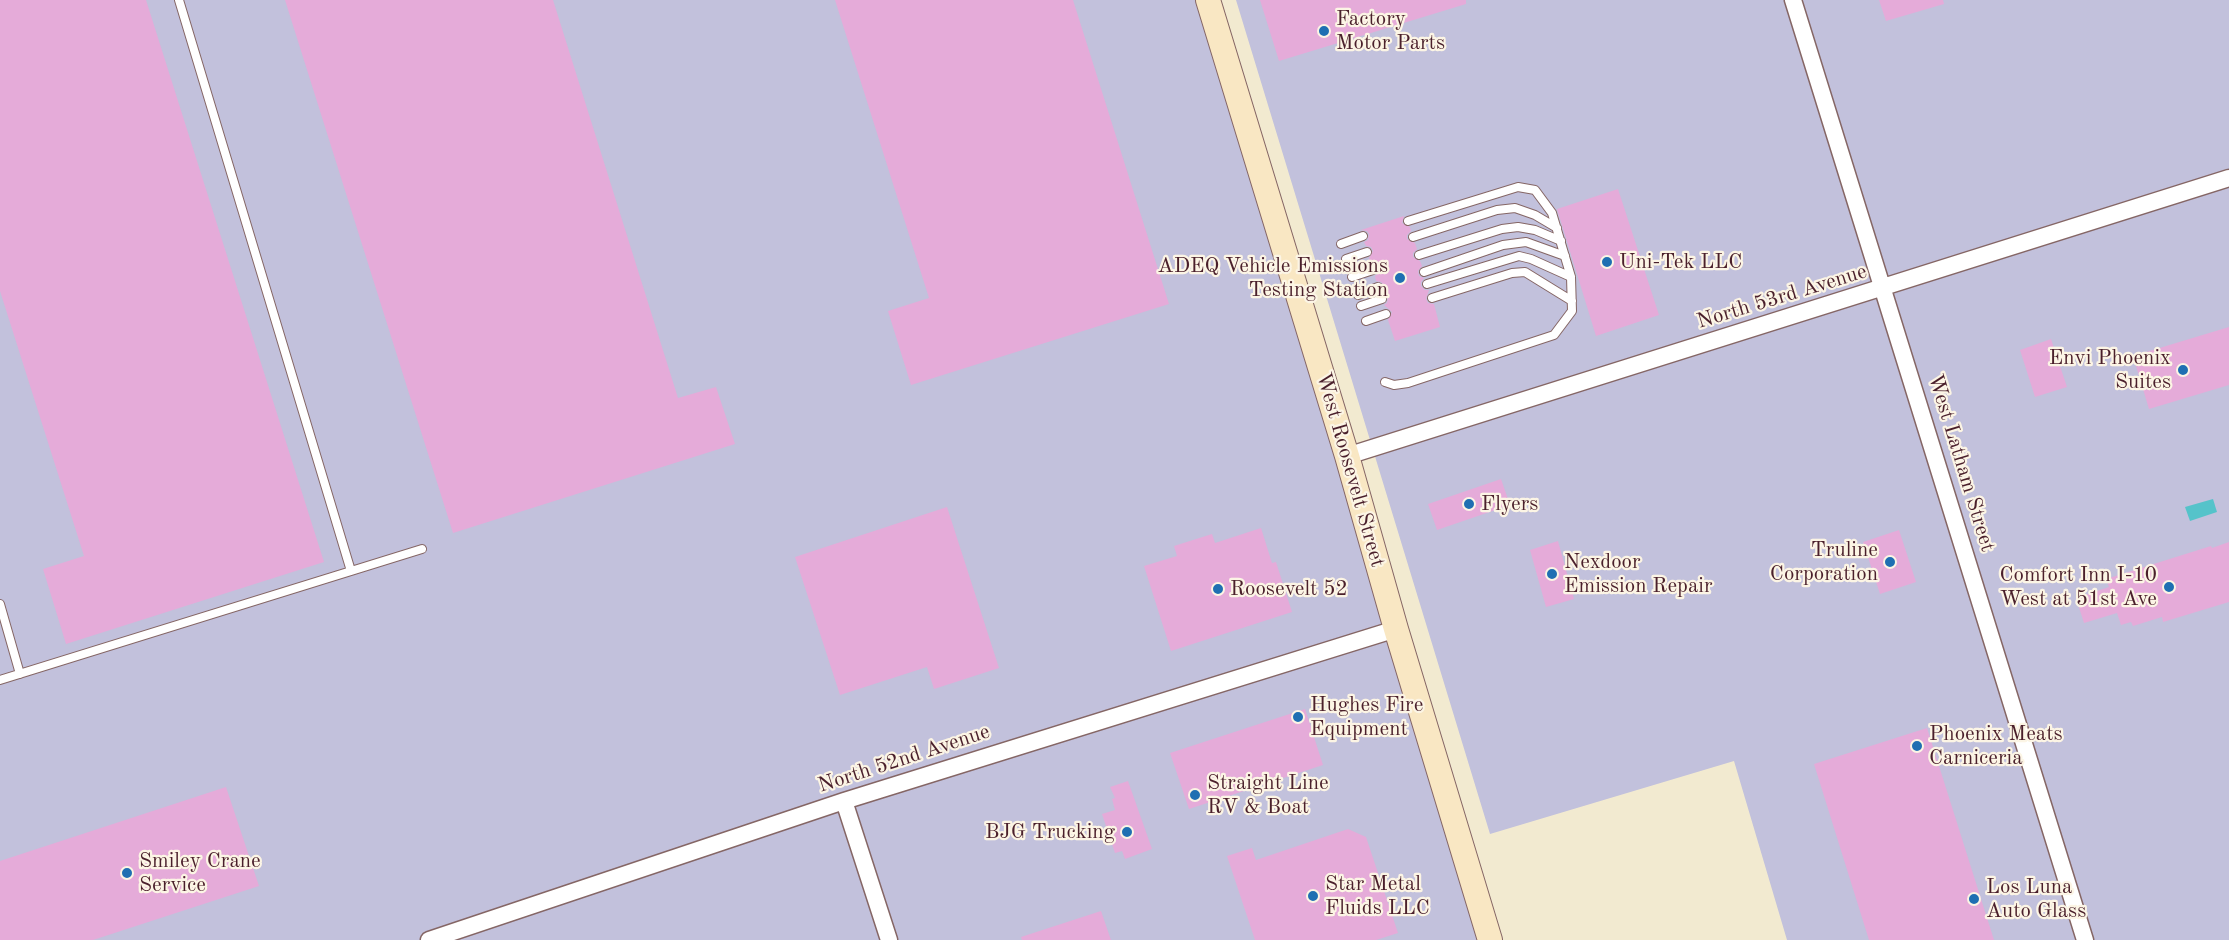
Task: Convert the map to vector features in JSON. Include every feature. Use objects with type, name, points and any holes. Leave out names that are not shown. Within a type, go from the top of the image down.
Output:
[{"type":"street","name":"West Roosevelt Street","points":[[1208,0],[1347,456],[1396,629],[1490,940]]},
{"type":"street","name":"West Latham Street","points":[[1793,0],[2085,940]]},
{"type":"street","name":"North 53rd Avenue","points":[[1347,456],[2229,178]]},
{"type":"street","name":"North 52nd Avenue","points":[[429,940],[844,801],[1396,629]]},
{"type":"street","points":[[844,801],[889,940]]},
{"type":"lane","points":[[179,0],[351,571]]},
{"type":"lane","points":[[1385,382],[1394,385],[1408,383],[1554,335],[1572,311],[1571,277],[1557,228],[1552,213],[1535,190],[1518,187],[1408,221]]},
{"type":"lane","points":[[1413,237],[1497,210],[1515,208],[1535,215],[1557,228]]},
{"type":"lane","points":[[1419,255],[1502,229],[1518,227],[1535,230],[1561,242]]},
{"type":"lane","points":[[1341,244],[1362,236]]},
{"type":"lane","points":[[1424,272],[1503,245],[1526,242],[1565,256]]},
{"type":"lane","points":[[1346,259],[1367,252]]},
{"type":"lane","points":[[1427,284],[1519,256],[1571,277]]},
{"type":"lane","points":[[1352,277],[1373,270]]},
{"type":"lane","points":[[1432,298],[1512,273],[1525,272],[1572,301]]},
{"type":"lane","points":[[1358,295],[1378,287]]},
{"type":"lane","points":[[1361,306],[1382,299]]},
{"type":"lane","points":[[1366,321],[1386,314]]},
{"type":"lane","points":[[0,680],[422,549]]},
{"type":"lane","points":[[0,604],[20,674]]},
{"type":"shaded area","points":[[0,0],[1196,0],[1490,940],[0,940]]},
{"type":"shaded area","points":[[1236,0],[2229,0],[2229,940],[1787,940],[1734,761],[1490,834]]},
{"type":"water","points":[[2213,499],[2217,512],[2190,521],[2185,507]]},
{"type":"building","points":[[0,0],[146,0],[324,562],[66,644],[43,569],[84,556],[0,291]]},
{"type":"building","points":[[285,0],[553,0],[678,398],[716,387],[735,444],[453,533]]},
{"type":"building","points":[[835,0],[1073,0],[1169,304],[911,385],[888,311],[929,298]]},
{"type":"building","name":"Factory Motor Parts","points":[[1260,0],[1466,0],[1466,4],[1279,61]]},
{"type":"building","points":[[1879,0],[1943,0],[1944,4],[1886,21]]},
{"type":"building","name":"Uni-Tek LLC","points":[[1618,189],[1659,315],[1596,336],[1557,209]]},
{"type":"building","name":"ADEQ Vehicle Emissions Testing Station","points":[[1404,216],[1402,223],[1410,227],[1411,231],[1407,239],[1415,243],[1417,249],[1413,257],[1420,261],[1422,266],[1418,271],[1419,276],[1424,278],[1421,286],[1429,290],[1426,299],[1428,303],[1434,304],[1440,327],[1395,341],[1388,320],[1392,312],[1384,305],[1388,298],[1386,294],[1380,293],[1384,285],[1376,281],[1375,276],[1379,269],[1377,265],[1371,264],[1369,258],[1373,251],[1364,242],[1368,240],[1369,234],[1361,230]]},
{"type":"building","name":"Envi Phoenix Suites","points":[[2229,327],[2229,385],[2149,409],[2133,356]]},
{"type":"building","points":[[2051,339],[2067,387],[2035,397],[2020,350]]},
{"type":"building","name":"Flyers","points":[[1501,479],[1510,505],[1437,530],[1428,504]]},
{"type":"building","points":[[947,507],[999,668],[934,689],[927,667],[840,695],[795,557]]},
{"type":"building","name":"Roosevelt 52","points":[[1261,528],[1272,563],[1276,562],[1292,612],[1171,651],[1144,566],[1177,556],[1174,546],[1212,534],[1215,543]]},
{"type":"building","name":"Truline Corporation","points":[[1899,530],[1916,582],[1880,594],[1863,542]]},
{"type":"building","name":"Nexdoor Emission Repair","points":[[1558,541],[1574,599],[1546,607],[1530,550]]},
{"type":"building","name":"Comfort Inn I-10 West at 51st Ave","points":[[2229,542],[2229,602],[2163,622],[2162,617],[2133,626],[2131,622],[2121,625],[2117,613],[2084,623],[2076,598],[2109,587],[2106,579]]},
{"type":"building","points":[[1305,709],[1323,765],[1189,809],[1170,753]]},
{"type":"building","points":[[1927,728],[1994,940],[1869,940],[1814,764]]},
{"type":"building","name":"BJG Trucking","points":[[1128,781],[1152,849],[1125,859],[1122,851],[1115,853],[1102,814],[1115,810],[1112,799],[1115,798],[1110,787]]},
{"type":"building","name":"Smiley Crane Service","points":[[226,787],[259,886],[93,940],[0,940],[0,861]]},
{"type":"building","name":"Star Metal Fluids LLC","points":[[1348,829],[1366,837],[1398,933],[1376,940],[1255,940],[1227,856],[1252,848],[1256,860]]},
{"type":"building","points":[[1101,911],[1111,940],[1022,940],[1021,937]]},
{"type":"place","name":"Factory Motor Parts","points":[[1324,31]]},
{"type":"place","name":"Uni-Tek LLC","points":[[1607,262]]},
{"type":"place","name":"ADEQ Vehicle Emissions Testing Station","points":[[1400,278]]},
{"type":"place","name":"Envi Phoenix Suites","points":[[2183,370]]},
{"type":"place","name":"Flyers","points":[[1469,504]]},
{"type":"place","name":"Truline Corporation","points":[[1890,562]]},
{"type":"place","name":"Nexdoor Emission Repair","points":[[1552,574]]},
{"type":"place","name":"Comfort Inn I-10 West at 51st Ave","points":[[2169,587]]},
{"type":"place","name":"Roosevelt 52","points":[[1218,589]]},
{"type":"place","name":"Hughes Fire Equipment","points":[[1298,717]]},
{"type":"place","name":"Phoenix Meats Carniceria","points":[[1917,746]]},
{"type":"place","name":"Straight Line RV & Boat","points":[[1195,795]]},
{"type":"place","name":"BJG Trucking","points":[[1127,832]]},
{"type":"place","name":"Smiley Crane Service","points":[[127,873]]},
{"type":"place","name":"Star Metal Fluids LLC","points":[[1313,896]]},
{"type":"place","name":"Los Luna Auto Glass","points":[[1974,899]]}]
